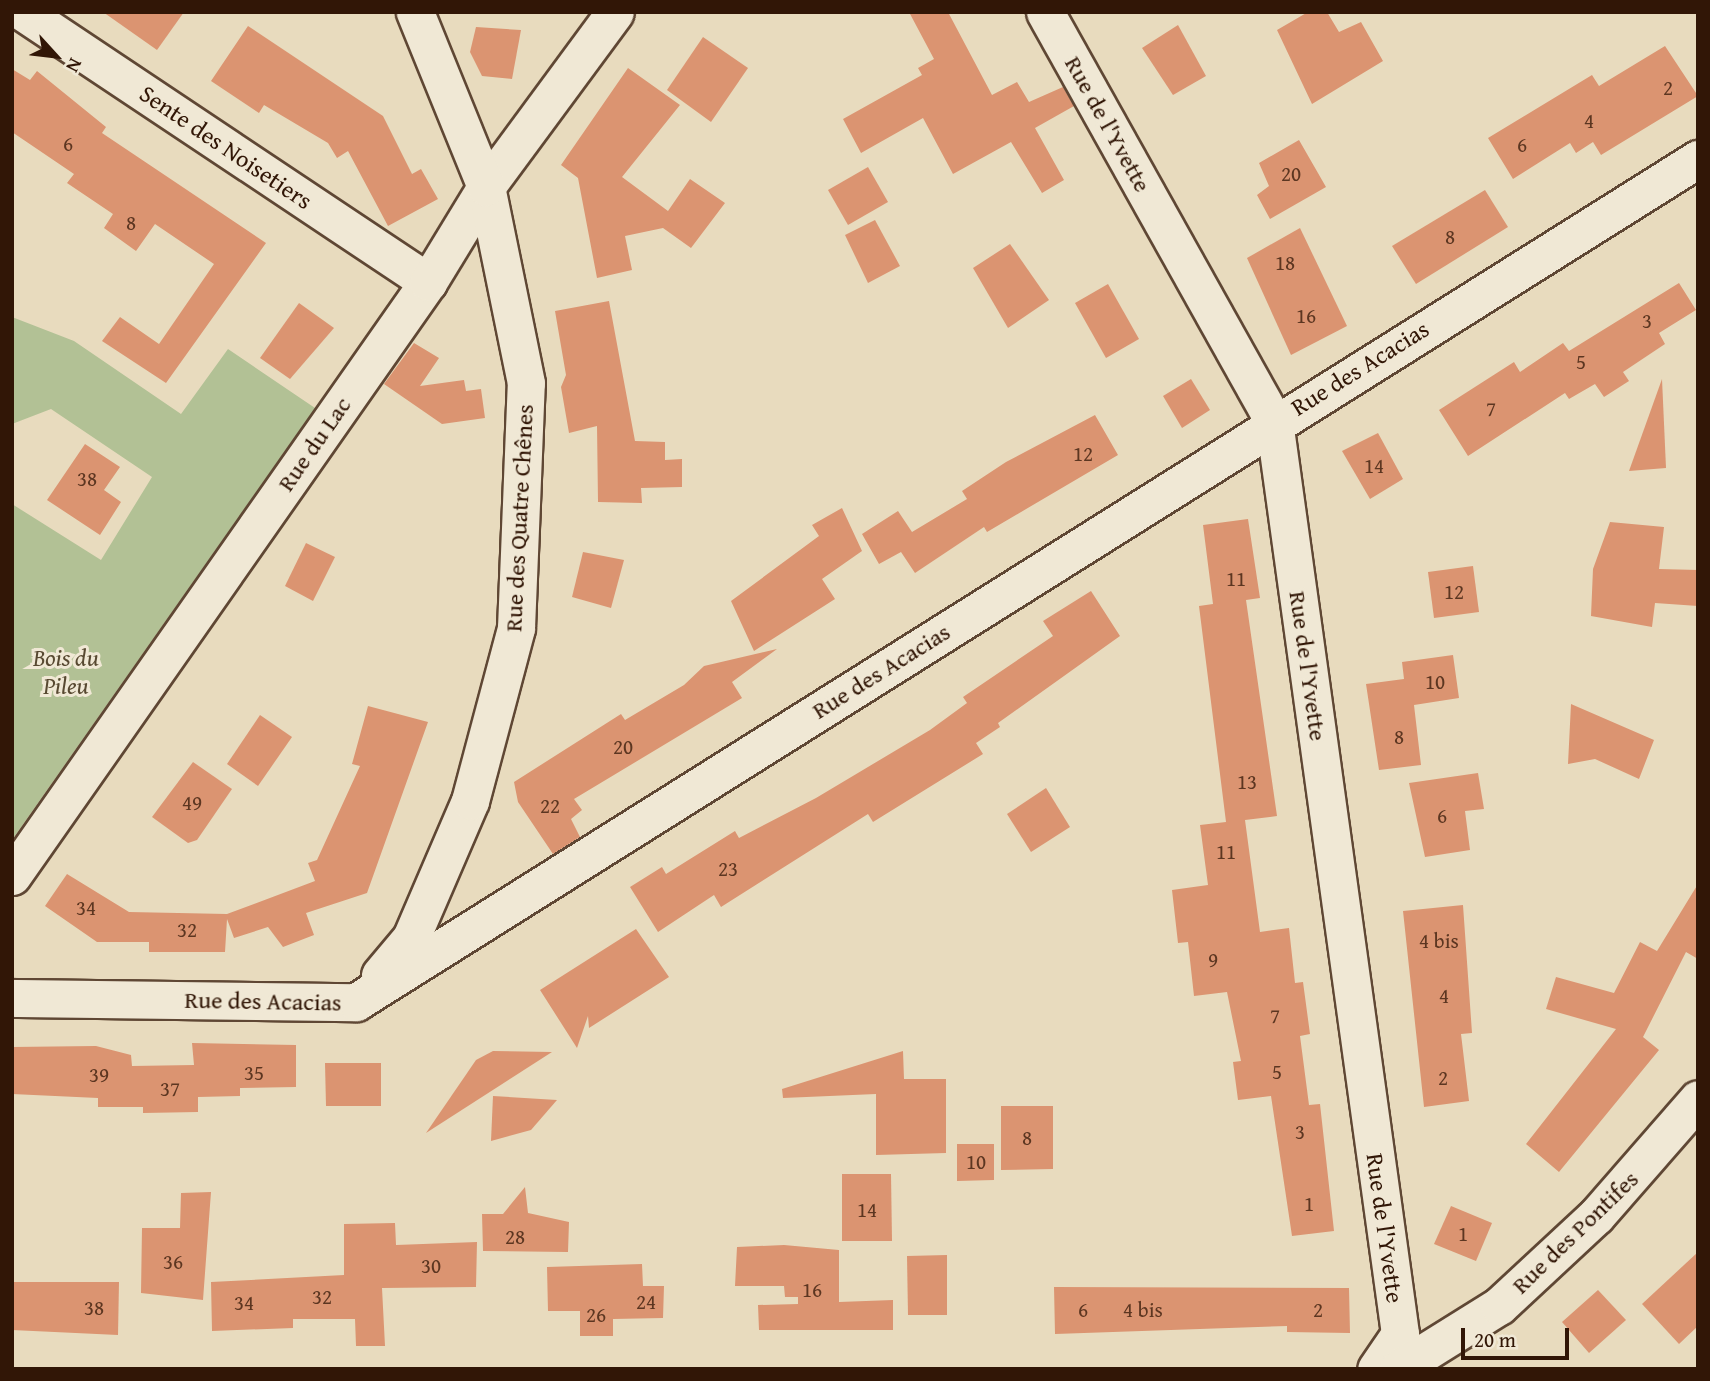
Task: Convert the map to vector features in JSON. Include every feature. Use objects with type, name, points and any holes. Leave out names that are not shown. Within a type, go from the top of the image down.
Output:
[{"type":"street","name":"Sente des Noisetiers","points":[[23,12],[428,282]]},
{"type":"street","name":"Rue des Quatre Chênes","points":[[356,1002],[411,938],[470,801],[516,628],[526,383],[486,187],[415,12]]},
{"type":"street","name":"Rue du Lac","points":[[12,876],[428,282],[486,187],[614,12]]},
{"type":"street","name":"Rue de l'Yvette","points":[[1045,12],[1274,421],[1400,1334],[1376,1369]]},
{"type":"street","name":"Rue des Acacias","points":[[12,998],[356,1002],[1274,421],[1698,159]]},
{"type":"street","name":"Rue des Pontifes","points":[[1398,1369],[1499,1306],[1597,1216],[1698,1099]]},
{"type":"green space","name":"Bois du Pileu","points":[[12,317],[74,341],[181,414],[228,349],[315,408],[12,840],[12,504],[101,560],[152,477],[51,409],[12,424]]},
{"type":"building","points":[[103,12],[184,12],[157,50]]},
{"type":"building","points":[[909,12],[948,12],[992,95],[1017,82],[1029,102],[1063,87],[1074,106],[1035,128],[1064,180],[1042,193],[1011,142],[953,174],[923,118],[861,153],[843,119],[922,75],[918,68],[934,59]]},
{"type":"building","points":[[1308,12],[1327,12],[1339,32],[1361,22],[1383,61],[1312,104],[1277,30]]},
{"type":"building","points":[[1178,25],[1206,76],[1173,95],[1142,48]]},
{"type":"building","points":[[248,26],[383,116],[412,174],[421,169],[438,199],[388,226],[348,151],[337,158],[328,143],[264,105],[259,113],[211,81]]},
{"type":"building","points":[[476,27],[521,30],[512,79],[482,76],[470,52]]},
{"type":"building","points":[[703,37],[748,68],[711,122],[667,90]]},
{"type":"building","points":[[1665,46],[1698,96],[1601,155],[1593,142],[1576,153],[1570,143],[1513,179],[1488,138],[1592,75],[1599,86]]},
{"type":"building","points":[[628,68],[680,105],[622,177],[668,211],[690,179],[725,203],[691,248],[663,228],[625,236],[632,270],[597,278],[578,178],[561,165]]},
{"type":"building","points":[[12,69],[30,80],[37,71],[106,127],[102,133],[266,243],[166,383],[102,341],[120,317],[159,344],[214,264],[155,224],[136,251],[104,228],[113,214],[67,183],[74,174],[12,132]]},
{"type":"building","points":[[1299,140],[1326,187],[1270,219],[1257,195],[1269,186],[1259,163]]},
{"type":"building","points":[[868,167],[888,202],[848,225],[828,190]]},
{"type":"building","points":[[1485,190],[1508,227],[1416,284],[1392,246]]},
{"type":"building","points":[[875,220],[900,266],[868,283],[845,235]]},
{"type":"building","points":[[1300,228],[1347,326],[1291,355],[1247,258]]},
{"type":"building","points":[[1010,244],[1049,300],[1008,328],[973,268]]},
{"type":"building","points":[[1679,283],[1696,310],[1659,333],[1665,344],[1623,372],[1629,381],[1604,397],[1595,384],[1569,399],[1565,393],[1468,456],[1439,410],[1514,362],[1520,372],[1563,343],[1569,351]]},
{"type":"building","points":[[1108,284],[1139,339],[1106,358],[1075,303]]},
{"type":"building","points":[[609,301],[635,441],[665,442],[665,460],[682,459],[682,487],[641,488],[642,503],[598,502],[597,426],[569,433],[561,387],[566,375],[555,311]]},
{"type":"building","points":[[299,303],[334,328],[290,379],[260,358]]},
{"type":"building","points":[[414,343],[439,358],[420,386],[464,380],[466,391],[481,389],[485,418],[442,424],[384,384]]},
{"type":"building","points":[[1191,379],[1210,410],[1182,428],[1163,396]]},
{"type":"building","points":[[1662,379],[1666,468],[1629,471]]},
{"type":"building","points":[[1095,415],[1118,455],[987,532],[984,527],[915,573],[901,552],[879,564],[862,534],[898,511],[912,532],[967,499],[962,491],[1006,462]]},
{"type":"building","points":[[1378,433],[1403,479],[1370,499],[1342,451]]},
{"type":"building","points":[[85,444],[120,467],[104,490],[121,502],[100,535],[47,500]]},
{"type":"building","points":[[842,508],[862,551],[822,579],[835,599],[754,651],[731,601],[819,536],[812,525]]},
{"type":"building","points":[[1248,519],[1260,598],[1246,600],[1277,816],[1245,820],[1260,932],[1289,928],[1295,983],[1303,982],[1310,1034],[1300,1036],[1309,1105],[1320,1104],[1334,1231],[1292,1236],[1271,1096],[1238,1100],[1233,1062],[1241,1061],[1227,992],[1194,996],[1188,942],[1178,943],[1172,890],[1208,885],[1200,825],[1226,822],[1199,606],[1213,604],[1203,525]]},
{"type":"building","points":[[1610,522],[1664,527],[1659,569],[1698,570],[1698,606],[1655,603],[1652,627],[1591,616],[1593,569]]},
{"type":"building","points":[[306,543],[335,557],[313,601],[285,586]]},
{"type":"building","points":[[583,552],[624,560],[611,608],[572,597]]},
{"type":"building","points":[[1473,566],[1479,612],[1434,618],[1428,572]]},
{"type":"building","points":[[1091,591],[1120,636],[998,723],[1000,727],[976,743],[983,754],[873,822],[868,814],[721,907],[714,895],[658,932],[630,887],[662,867],[666,874],[735,831],[739,838],[816,798],[930,730],[967,703],[963,697],[1053,636],[1043,621]]},
{"type":"building","points":[[777,649],[732,682],[742,698],[574,799],[582,810],[571,819],[580,837],[553,854],[518,802],[514,782],[621,714],[625,720],[684,685],[704,666]]},
{"type":"building","points":[[1453,655],[1459,698],[1414,705],[1421,765],[1379,770],[1366,684],[1404,679],[1402,662]]},
{"type":"building","points":[[1571,704],[1654,740],[1639,779],[1595,759],[1568,764]]},
{"type":"building","points":[[368,706],[428,722],[367,893],[306,913],[314,935],[283,947],[268,927],[234,938],[227,919],[225,952],[149,952],[149,942],[97,942],[45,906],[67,874],[129,912],[227,914],[315,881],[308,863],[317,860],[360,766],[352,764]]},
{"type":"building","points":[[260,715],[292,737],[258,786],[227,764]]},
{"type":"building","points":[[193,762],[232,789],[197,840],[188,843],[152,817]]},
{"type":"building","points":[[1478,773],[1484,809],[1465,811],[1470,850],[1425,857],[1409,783]]},
{"type":"building","points":[[1046,788],[1070,827],[1031,852],[1007,814]]},
{"type":"building","points":[[1698,884],[1698,959],[1686,952],[1643,1037],[1659,1050],[1559,1172],[1526,1144],[1616,1029],[1546,1009],[1556,977],[1614,993],[1640,942],[1657,951]]},
{"type":"building","points":[[1463,905],[1472,1033],[1461,1034],[1469,1101],[1424,1107],[1403,911]]},
{"type":"building","points":[[636,929],[669,977],[589,1028],[588,1016],[577,1048],[540,990]]},
{"type":"building","points":[[192,1043],[296,1045],[296,1087],[240,1088],[240,1096],[198,1097],[198,1112],[143,1113],[143,1107],[98,1107],[98,1098],[12,1094],[12,1047],[96,1046],[131,1055],[132,1066],[194,1065]]},
{"type":"building","points":[[493,1051],[552,1052],[426,1133],[476,1060]]},
{"type":"building","points":[[903,1051],[904,1079],[946,1079],[946,1153],[876,1155],[876,1094],[783,1098],[782,1089]]},
{"type":"building","points":[[325,1063],[381,1063],[381,1106],[326,1106]]},
{"type":"building","points":[[493,1096],[557,1100],[531,1130],[491,1141]]},
{"type":"building","points":[[1001,1106],[1053,1106],[1053,1169],[1001,1170]]},
{"type":"building","points":[[957,1144],[994,1144],[994,1180],[957,1181]]},
{"type":"building","points":[[842,1174],[891,1174],[892,1241],[842,1241]]},
{"type":"building","points":[[525,1187],[528,1213],[569,1222],[568,1252],[483,1251],[482,1214],[503,1214]]},
{"type":"building","points":[[211,1192],[203,1300],[141,1293],[142,1228],[180,1228],[181,1193]]},
{"type":"building","points":[[1451,1206],[1492,1223],[1476,1261],[1434,1244]]},
{"type":"building","points":[[395,1223],[396,1245],[477,1242],[476,1287],[382,1288],[385,1346],[356,1346],[355,1319],[293,1319],[293,1328],[212,1331],[211,1282],[344,1275],[344,1224]]},
{"type":"building","points":[[784,1245],[839,1250],[839,1302],[893,1300],[893,1330],[759,1330],[758,1305],[798,1304],[798,1297],[785,1297],[784,1286],[735,1286],[737,1247]]},
{"type":"building","points":[[1698,1252],[1698,1326],[1679,1344],[1642,1304]]},
{"type":"building","points":[[947,1255],[947,1315],[908,1315],[907,1256]]},
{"type":"building","points":[[642,1264],[643,1286],[664,1286],[663,1318],[613,1319],[613,1336],[580,1336],[580,1311],[548,1311],[547,1267]]},
{"type":"building","points":[[12,1282],[119,1282],[118,1335],[12,1330]]},
{"type":"building","points":[[1054,1287],[1349,1288],[1350,1333],[1287,1332],[1287,1326],[1055,1334]]},
{"type":"building","points":[[1598,1290],[1626,1320],[1589,1353],[1562,1322]]}]
